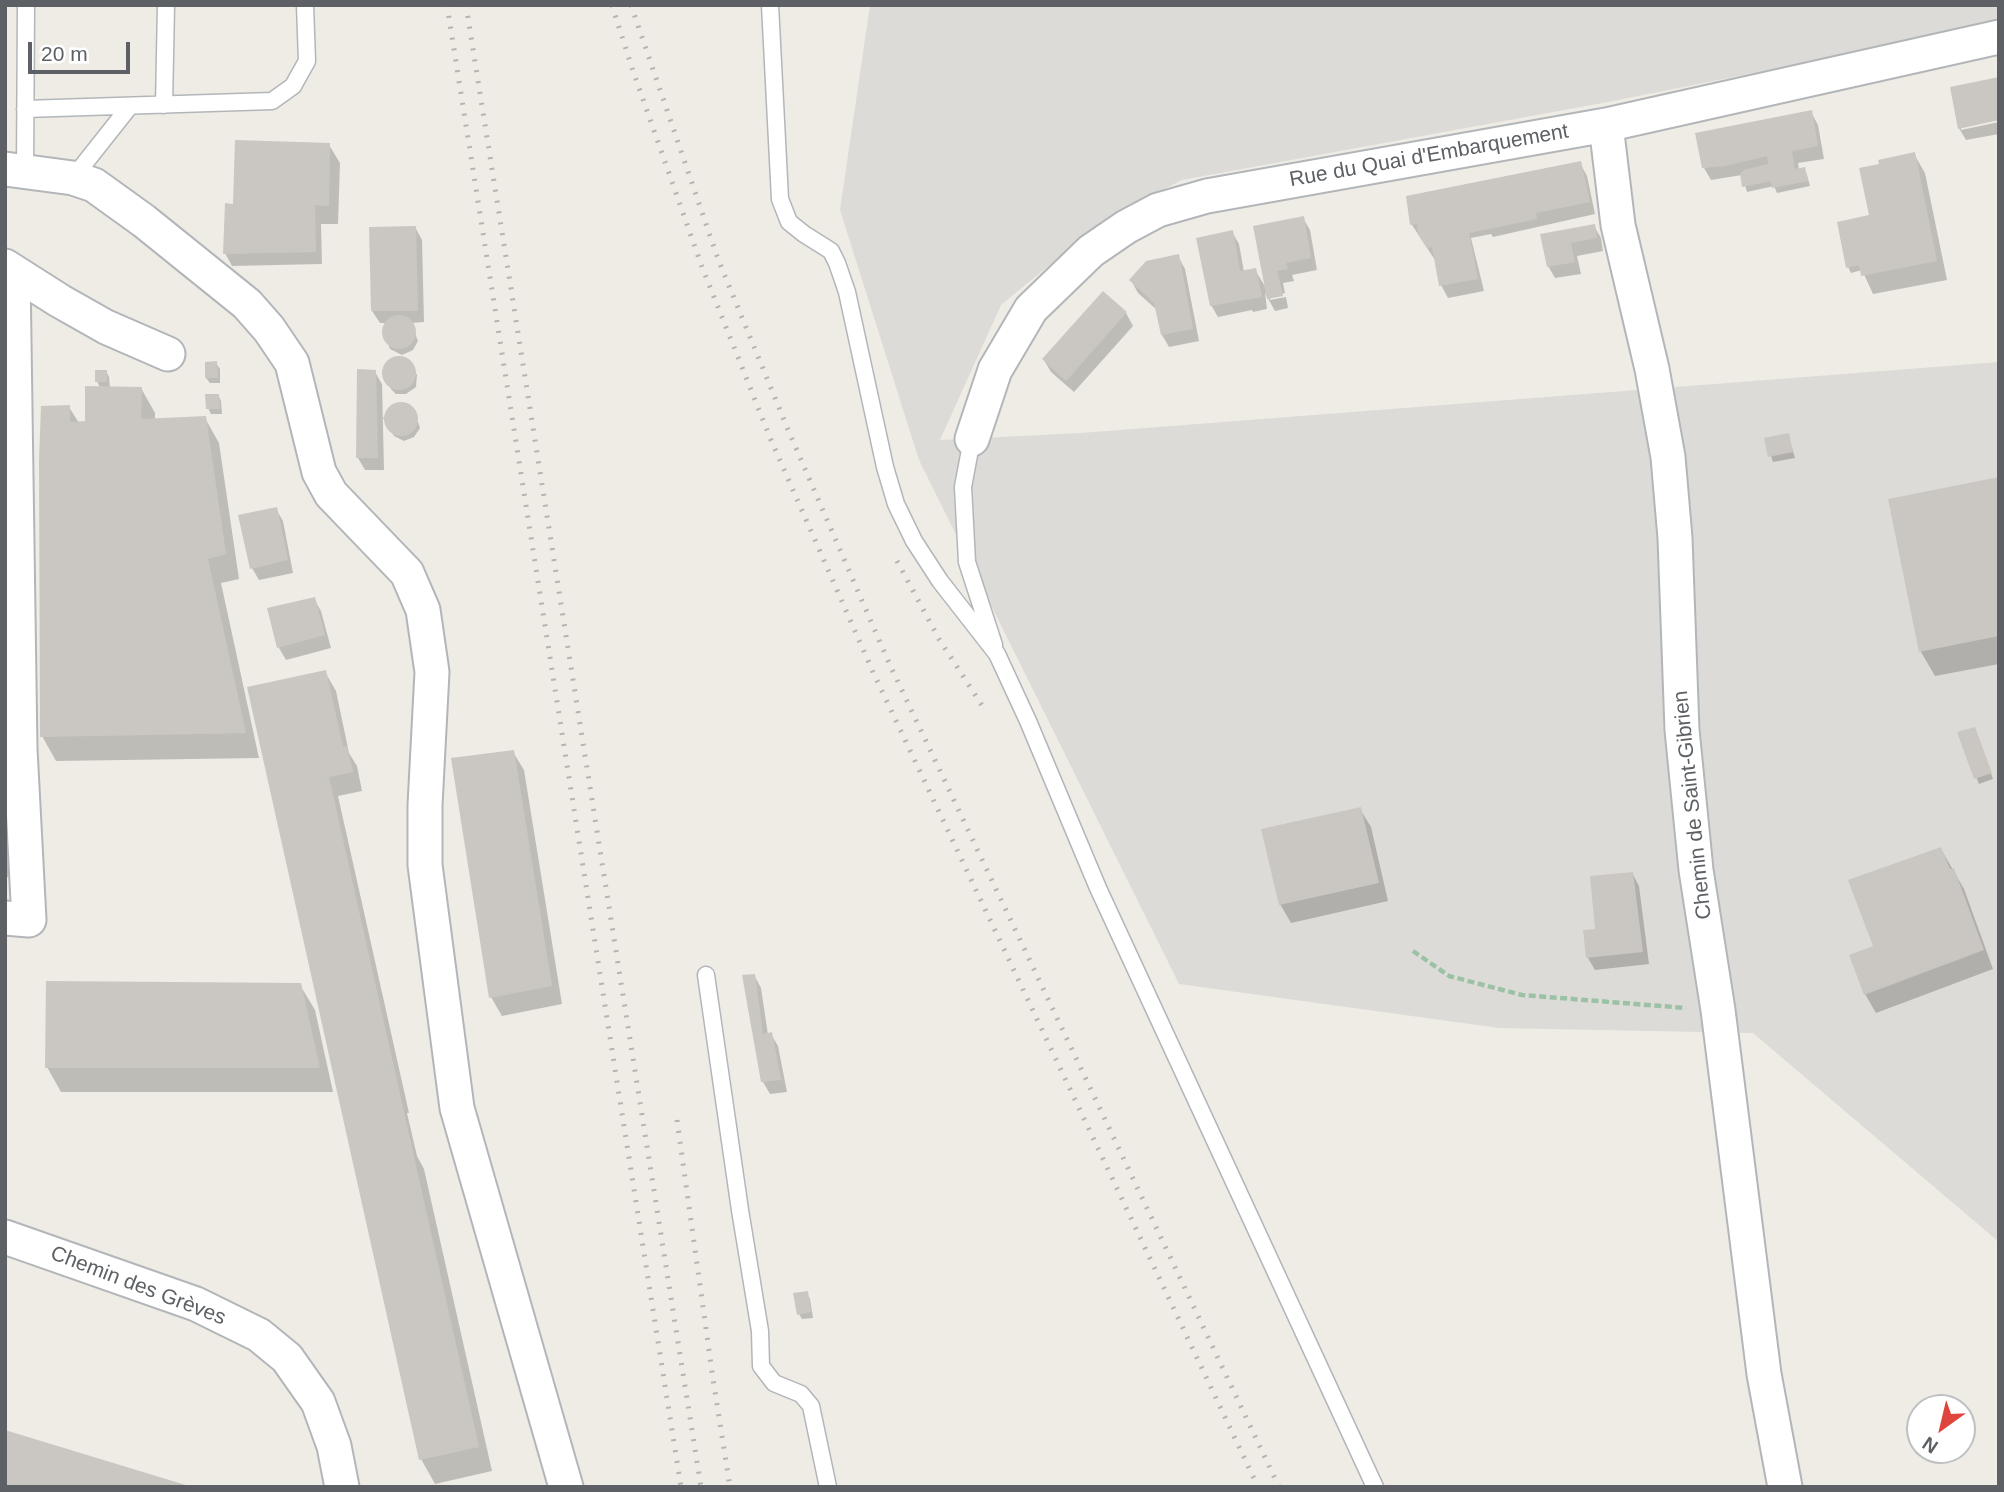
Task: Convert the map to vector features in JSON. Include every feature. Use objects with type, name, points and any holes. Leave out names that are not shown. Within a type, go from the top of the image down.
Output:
[{"type":"street","name":"Rue du Quai d'Embarquement","points":[[972,439],[995,370],[1031,309],[1091,250],[1158,210],[1207,196],[1606,125],[1999,37]]},
{"type":"street","name":"Chemin de Saint-Gibrien","points":[[1606,125],[1618,225],[1652,369],[1668,457],[1675,538],[1682,730],[1696,870],[1718,1010],[1764,1374],[1785,1487]]},
{"type":"street","points":[[15,170],[73,178],[94,185],[125,206],[247,304],[269,329],[292,363],[319,471],[331,494],[407,573],[423,610],[432,672],[425,805],[425,864],[457,1108],[565,1487]]},
{"type":"street","points":[[9,269],[106,327],[168,354]]},
{"type":"street","points":[[5,918],[29,920],[12,604],[9,269]]},
{"type":"street","name":"Chemin des Grèves","points":[[5,1237],[196,1304],[259,1335],[287,1358],[318,1402],[334,1446],[342,1487]]},
{"type":"lane","points":[[15,170],[25,108],[26,5]]},
{"type":"lane","points":[[164,105],[166,5]]},
{"type":"lane","points":[[25,108],[272,102],[293,86],[307,61],[305,5]]},
{"type":"lane","points":[[771,5],[780,199],[789,222],[831,251],[837,263],[847,292],[885,467],[896,504],[908,529],[958,606],[997,654]]},
{"type":"lane","points":[[73,178],[130,106]]},
{"type":"lane","points":[[972,439],[963,487],[967,562],[997,654],[1098,888],[1375,1487]]},
{"type":"lane","points":[[706,975],[760,1331],[761,1366],[774,1383],[801,1394],[811,1406],[828,1487]]},
{"type":"path","points":[[1413,951],[1449,976],[1522,995],[1718,1010]]},
{"type":"shaded area","points":[[870,5],[1999,5],[1999,24],[1608,102],[1182,180],[1107,218],[1001,305],[940,440],[1081,433],[1999,362],[1999,1242],[1753,1033],[1499,1028],[1179,984],[919,460],[840,210]]},
{"type":"building","points":[[1999,77],[1999,120],[1958,129],[1950,87]]},
{"type":"building","points":[[1812,110],[1818,146],[1792,151],[1795,169],[1805,167],[1808,181],[1772,188],[1771,181],[1742,187],[1740,174],[1744,170],[1768,164],[1767,156],[1725,166],[1702,168],[1695,133]]},
{"type":"building","points":[[235,140],[330,143],[329,206],[315,205],[316,252],[223,254],[225,203],[233,204]]},
{"type":"building","points":[[1915,152],[1937,261],[1861,276],[1859,265],[1846,268],[1837,222],[1869,215],[1859,168],[1879,164],[1878,160]]},
{"type":"building","points":[[1581,161],[1590,202],[1536,213],[1537,219],[1469,233],[1478,279],[1439,286],[1432,247],[1427,248],[1419,236],[1417,224],[1410,225],[1406,196]]},
{"type":"building","points":[[1304,216],[1311,258],[1286,263],[1288,269],[1277,271],[1283,296],[1267,299],[1253,226]]},
{"type":"building","points":[[1595,224],[1597,238],[1571,243],[1575,262],[1547,267],[1540,234]]},
{"type":"building","points":[[416,226],[418,311],[371,311],[369,227]]},
{"type":"building","points":[[1233,230],[1240,271],[1256,268],[1262,297],[1210,306],[1196,238]]},
{"type":"building","points":[[1179,254],[1193,329],[1161,335],[1154,303],[1129,280],[1146,261]]},
{"type":"building","points":[[1103,291],[1127,312],[1066,381],[1042,359]]},
{"type":"building","points":[[399,315],[411,320],[416,332],[411,344],[399,349],[387,344],[382,332],[387,320]]},
{"type":"building","points":[[399,356],[411,361],[416,373],[411,385],[399,390],[387,385],[382,373],[387,361]]},
{"type":"building","points":[[217,361],[218,378],[205,378],[205,362]]},
{"type":"building","points":[[357,369],[376,370],[378,458],[356,458]]},
{"type":"building","points":[[95,370],[107,370],[107,382],[95,382]]},
{"type":"building","points":[[85,386],[142,387],[141,419],[206,416],[226,554],[208,559],[246,733],[40,737],[41,406],[70,405],[70,422],[85,421]]},
{"type":"building","points":[[205,394],[219,394],[220,409],[206,409]]},
{"type":"building","points":[[401,402],[413,407],[418,419],[413,431],[401,436],[389,431],[384,419],[389,407]]},
{"type":"building","points":[[1789,433],[1793,452],[1768,457],[1764,438]]},
{"type":"building","points":[[1999,477],[1999,636],[1919,652],[1888,499]]},
{"type":"building","points":[[277,507],[288,560],[250,569],[238,515]]},
{"type":"building","points":[[315,597],[325,635],[277,648],[267,608]]},
{"type":"building","points":[[326,670],[343,747],[347,746],[353,772],[329,777],[479,1447],[419,1460],[247,687]]},
{"type":"building","points":[[1975,727],[1992,773],[1974,779],[1957,732]]},
{"type":"building","points":[[514,750],[552,986],[489,998],[451,758]]},
{"type":"building","points":[[5,807],[9,808],[10,865],[5,865]]},
{"type":"building","points":[[1361,807],[1379,883],[1279,905],[1261,829]]},
{"type":"building","points":[[1941,847],[1950,869],[1954,868],[1984,950],[1864,995],[1849,955],[1873,946],[1848,880]]},
{"type":"building","points":[[1633,872],[1643,952],[1586,958],[1583,930],[1595,929],[1590,876]]},
{"type":"building","points":[[755,974],[763,1034],[772,1032],[781,1080],[761,1082],[742,975]]},
{"type":"building","points":[[46,981],[301,983],[320,1068],[45,1068]]},
{"type":"building","points":[[808,1291],[811,1312],[797,1315],[793,1293]]},
{"type":"building","points":[[5,1430],[189,1486],[189,1487],[5,1487]]},
{"type":"railway","points":[[447,5],[681,1487]]},
{"type":"railway","points":[[466,5],[701,1487]]},
{"type":"railway","points":[[612,5],[702,267],[771,440],[873,672],[1258,1487]]},
{"type":"railway","points":[[631,5],[718,259],[889,663],[1279,1487]]},
{"type":"railway","points":[[897,561],[939,639],[983,707]]},
{"type":"railway","points":[[677,1120],[730,1487]]}]
